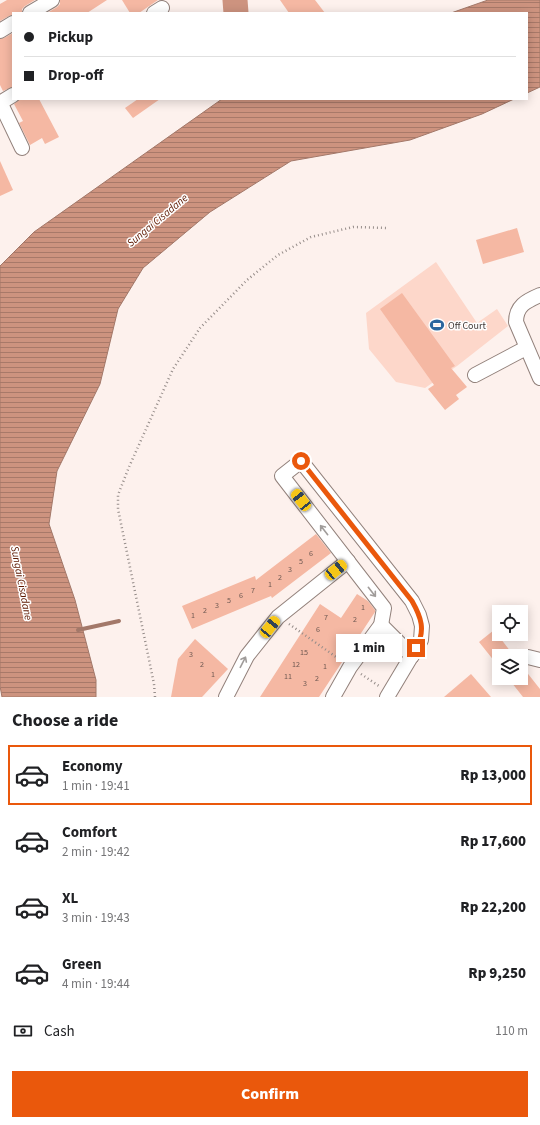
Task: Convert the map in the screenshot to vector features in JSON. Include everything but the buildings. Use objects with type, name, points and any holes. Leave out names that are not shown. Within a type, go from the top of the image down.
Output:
[{"type":"street","points":[[32,12],[52,0]]},
{"type":"street","points":[[0,31],[12,24]]},
{"type":"street","points":[[12,96],[0,103],[22,148]]},
{"type":"street","points":[[540,295],[523,304],[516,314],[516,322],[540,378]]},
{"type":"street","points":[[475,375],[526,348]]},
{"type":"street","points":[[332,697],[350,667],[381,625],[384,608],[282,476],[301,461],[412,601],[419,615],[422,626],[421,640],[388,695]]},
{"type":"street","points":[[226,697],[247,656],[278,617],[348,561]]},
{"type":"street","points":[[381,625],[412,656]]},
{"type":"path","points":[[155,697],[154,684],[118,509],[118,495],[173,369],[200,328],[247,280],[278,255],[311,236],[353,227],[388,228]]},
{"type":"path","points":[[278,617],[388,695]]},
{"type":"shaded area","name":"Off Court","points":[[436,262],[477,323],[497,309],[508,326],[457,366],[425,388],[396,382],[369,349],[366,313]]},
{"type":"water","points":[[488,0],[540,0],[540,87],[528,93],[528,12],[454,12]]},
{"type":"water","name":"Sungai Cisadane","points":[[221,100],[512,100],[482,114],[410,140],[291,161],[210,212],[143,268],[118,309],[100,384],[57,471],[49,524],[75,600],[96,680],[96,697],[2,697],[0,686],[0,266],[34,232]]},
{"type":"waterway","points":[[235,0],[236,12]]},
{"type":"waterway","points":[[78,630],[119,621]]},
{"type":"place","name":"Off Court","points":[[437,325]]},
{"type":"route","points":[[301,461],[412,601],[419,615],[422,626],[421,640],[416,648]]}]
